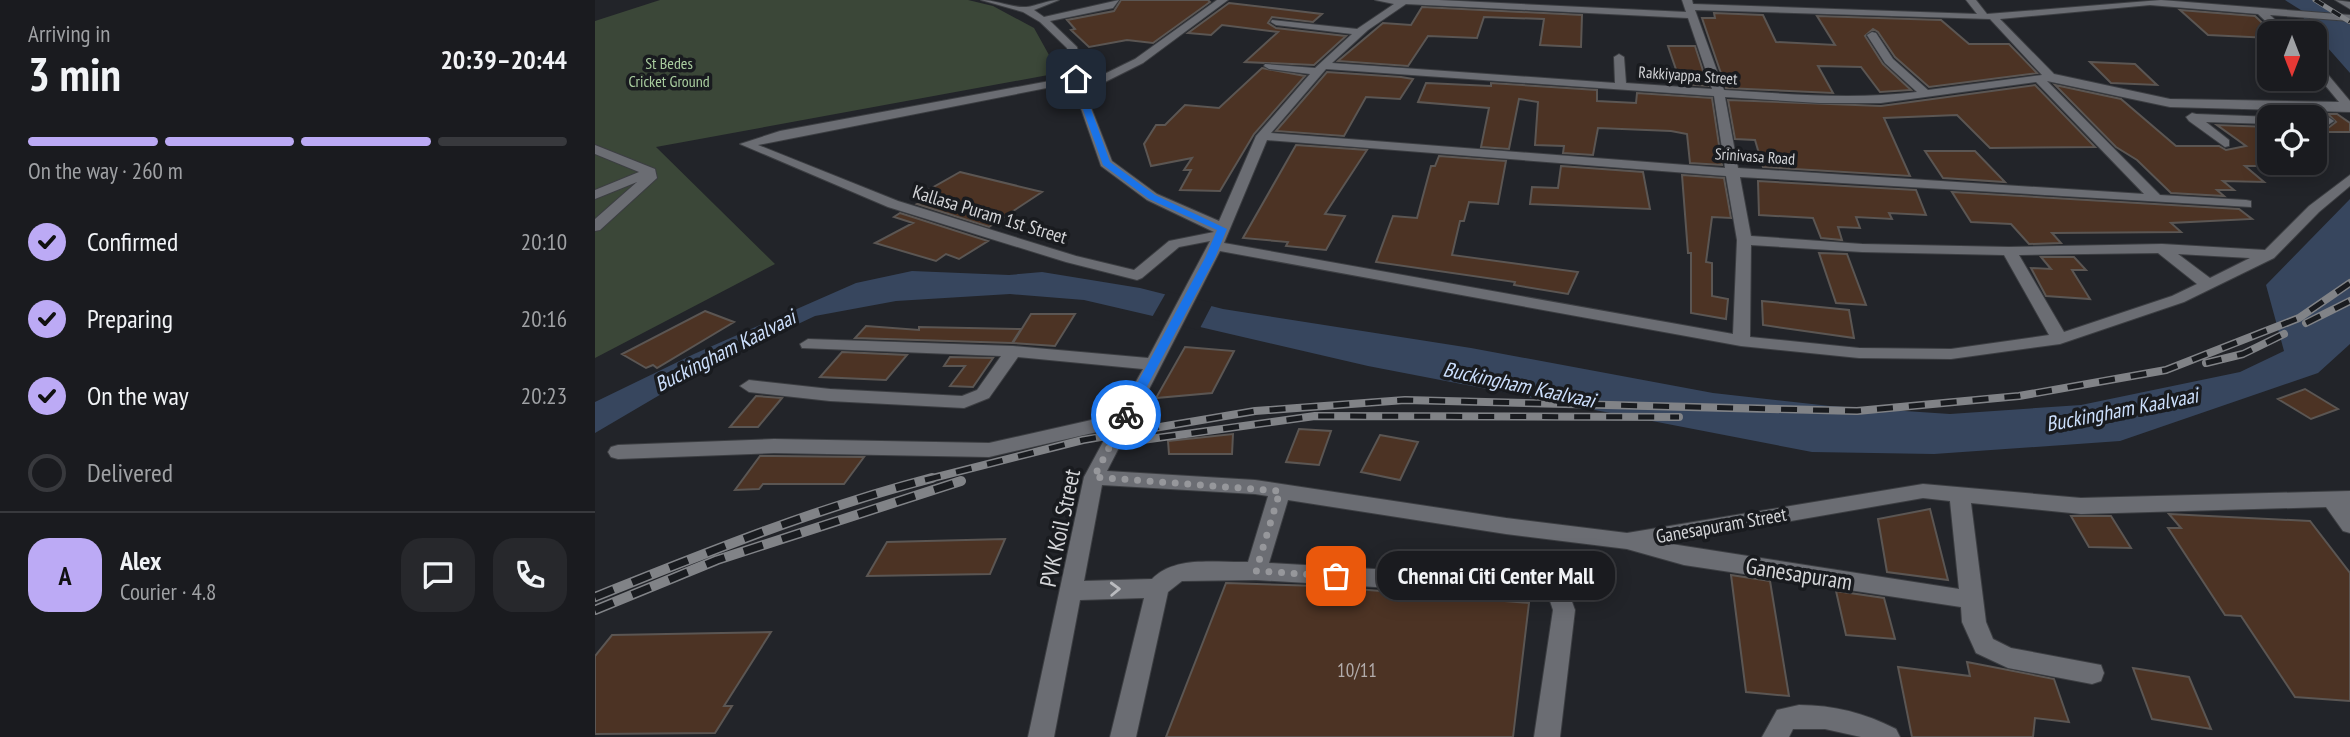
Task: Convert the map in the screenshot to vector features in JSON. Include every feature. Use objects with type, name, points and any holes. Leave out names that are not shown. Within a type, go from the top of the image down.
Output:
[{"type":"street","points":[[986,0],[1026,10],[1043,20],[1072,47],[1078,85],[1106,163],[1217,242],[1741,341],[1859,353],[1951,354],[2060,339],[2178,299],[2269,255],[2314,209],[2350,179]]},
{"type":"street","points":[[1026,10],[1053,0]]},
{"type":"street","points":[[1043,20],[1109,6],[1114,0]]},
{"type":"street","points":[[1078,85],[1139,61],[1223,0]]},
{"type":"street","points":[[1380,0],[1989,17],[2147,3],[2199,3],[2345,17]]},
{"type":"street","points":[[1217,242],[1262,136],[1320,69],[1360,32],[1406,0]]},
{"type":"street","points":[[1845,0],[1851,13]]},
{"type":"street","points":[[1892,0],[1901,16]]},
{"type":"street","points":[[1971,0],[2155,197]]},
{"type":"street","points":[[2128,0],[2147,3]]},
{"type":"street","points":[[2340,0],[2350,6]]},
{"type":"street","points":[[1689,7],[1719,93],[1744,240],[1741,341]]},
{"type":"street","points":[[2261,11],[2271,21]]},
{"type":"street","points":[[1276,22],[1360,32]]},
{"type":"street","points":[[1872,35],[1889,61],[1927,95]]},
{"type":"street","points":[[1619,57],[1621,86]]},
{"type":"street","name":"Rakkiyappa Street","points":[[1269,66],[1819,100],[1881,100],[2044,78]]},
{"type":"street","points":[[2044,78],[2169,103],[2349,107]]},
{"type":"street","points":[[2327,80],[2349,107]]},
{"type":"street","name":"Kallasa Puram 1st Street","points":[[1078,85],[780,135],[746,144],[893,204],[1071,259],[1137,275],[1174,244],[1217,242]]},
{"type":"street","points":[[2169,103],[2225,143]]},
{"type":"street","points":[[2193,118],[2257,120]]},
{"type":"street","name":"Srinivasa Road","points":[[1262,136],[1731,172],[2246,204]]},
{"type":"street","points":[[595,149],[650,172]]},
{"type":"street","points":[[595,195],[650,172]]},
{"type":"street","points":[[595,227],[643,187],[650,178],[650,172]]},
{"type":"street","points":[[1744,240],[1862,248],[2009,251],[2162,248],[2269,255]]},
{"type":"street","name":"PVK Koil Street","points":[[1041,737],[1073,591],[1094,477],[1166,344],[1217,242]]},
{"type":"street","points":[[2162,248],[2209,285]]},
{"type":"street","points":[[2009,251],[2060,339]]},
{"type":"street","points":[[808,344],[1013,351],[1154,364]]},
{"type":"street","points":[[749,386],[830,395],[964,402],[983,394],[1013,351]]},
{"type":"street","points":[[618,453],[774,446],[989,450],[1124,419]]},
{"type":"street","name":"Ganesapuram Street","points":[[1094,477],[1280,491],[1506,526],[1627,541],[1923,491],[2081,506],[2341,499]]},
{"type":"street","points":[[1256,571],[1280,491]]},
{"type":"street","points":[[1960,495],[1975,622],[1984,646],[2008,658],[2092,673]]},
{"type":"street","points":[[2341,499],[2350,525]]},
{"type":"street","name":"Ganesapuram","points":[[1627,541],[1684,556],[1973,600]]},
{"type":"street","points":[[1123,737],[1158,588],[1167,578],[1179,572],[1256,571],[1547,588],[1559,595],[1565,610],[1546,737]]},
{"type":"street","points":[[1073,591],[1158,588]]},
{"type":"street","points":[[1775,737],[1786,718],[1812,715],[1873,728],[1887,737]]},
{"type":"green space","name":"St Bedes Cricket Ground","points":[[660,0],[968,0],[993,6],[1034,28],[1059,73],[656,147],[775,264],[595,358],[595,21]]},
{"type":"water","points":[[2285,0],[2318,0],[2350,25],[2350,73],[2327,47],[2327,21],[2304,21],[2304,12]]},
{"type":"water","name":"Buckingham Kaalvaai","points":[[2350,199],[2350,344],[2318,373],[2120,441],[1934,454],[1812,452],[1368,366],[1084,300],[1010,294],[896,301],[815,316],[709,366],[595,433],[595,402],[694,354],[856,283],[912,271],[1009,275],[1042,272],[1140,288],[1223,309],[1471,348],[1713,393],[1830,406],[1950,414],[2081,405],[2240,372],[2284,351],[2266,285]]},
{"type":"pier","points":[[1167,291],[1213,303],[1199,330],[1151,319]]},
{"type":"building","points":[[1121,0],[1210,2],[1153,43],[1127,40],[1089,47],[1071,30],[1075,29],[1067,20],[1114,11]]},
{"type":"building","points":[[1229,3],[1322,14],[1313,22],[1272,17],[1268,23],[1276,28],[1346,36],[1314,65],[1245,62],[1278,32],[1222,25],[1211,35],[1188,33]]},
{"type":"building","points":[[1422,7],[1582,15],[1581,47],[1540,45],[1544,19],[1484,17],[1477,38],[1428,36],[1408,66],[1338,61],[1383,23],[1411,25]]},
{"type":"building","points":[[2180,10],[2255,16],[2260,21],[2257,21],[2257,37],[2208,35]]},
{"type":"building","points":[[1714,13],[1763,15],[1776,42],[1835,45],[1817,16],[1941,20],[1969,44],[2009,44],[2037,73],[1929,87],[1895,57],[1873,29],[1865,36],[1883,64],[1911,90],[1880,92],[1861,67],[1818,66],[1833,93],[1726,88],[1702,18],[1715,18]]},
{"type":"building","points":[[1668,46],[1695,46],[1708,86],[1681,84]]},
{"type":"building","points":[[2090,62],[2135,64],[2157,85],[2111,83]]},
{"type":"building","points":[[1262,68],[1305,76],[1254,134],[1220,191],[1180,190],[1191,170],[1184,170],[1192,158],[1151,166],[1144,144],[1156,125],[1165,125],[1185,105],[1219,108]]},
{"type":"building","points":[[1327,72],[1413,79],[1400,99],[1366,97],[1344,136],[1276,131]]},
{"type":"building","points":[[1426,83],[1491,86],[1491,83],[1597,90],[1597,101],[1636,103],[1637,93],[1712,98],[1722,165],[1690,163],[1687,134],[1671,131],[1598,128],[1593,155],[1563,153],[1564,146],[1535,145],[1538,102],[1519,99],[1509,149],[1481,147],[1489,108],[1418,102]]},
{"type":"building","points":[[2035,85],[2095,147],[1990,148],[1957,115],[1884,118],[1910,176],[1763,167],[1755,140],[1735,139],[1728,100],[1881,106]]},
{"type":"building","points":[[2055,85],[2121,99],[2176,146],[2219,146],[2226,150],[2246,146],[2217,125],[2257,127],[2257,166],[2245,166],[2264,182],[2223,181],[2234,190],[2217,190],[2224,196],[2171,193],[2137,160],[2116,147]]},
{"type":"building","points":[[2327,114],[2337,114],[2350,123],[2350,132],[2327,132],[2327,128],[2336,122]]},
{"type":"building","points":[[1296,145],[1367,150],[1325,214],[1345,216],[1326,250],[1286,246],[1288,242],[1243,238]]},
{"type":"building","points":[[1925,151],[1975,151],[2005,182],[1943,178]]},
{"type":"building","points":[[1439,156],[1506,161],[1498,204],[1469,202],[1464,221],[1460,221],[1452,255],[1578,272],[1568,294],[1514,285],[1515,282],[1376,262],[1393,216],[1417,218],[1431,166],[1435,166]]},
{"type":"building","points":[[1561,166],[1643,172],[1650,209],[1530,204],[1532,187],[1558,188]]},
{"type":"building","points":[[960,172],[1042,192],[989,227],[917,204],[934,196],[923,193]]},
{"type":"building","points":[[1682,175],[1724,178],[1731,218],[1712,217],[1706,262],[1712,263],[1712,296],[1728,299],[1726,319],[1691,313],[1691,253],[1688,253]]},
{"type":"building","points":[[1758,181],[1916,190],[1926,215],[1889,213],[1892,219],[1856,217],[1860,228],[1838,227],[1842,240],[1821,238],[1813,218],[1759,215]]},
{"type":"building","points":[[1952,192],[2239,209],[2252,219],[2171,223],[2181,232],[2052,233],[2061,243],[2029,244],[2011,224],[1971,222]]},
{"type":"building","points":[[900,213],[988,241],[959,259],[946,254],[936,261],[875,243],[913,223],[894,217]]},
{"type":"building","points":[[1819,253],[1847,254],[1866,305],[1836,303]]},
{"type":"building","points":[[2041,257],[2074,257],[2086,270],[2072,270],[2090,299],[2046,296],[2031,268],[2051,269]]},
{"type":"building","points":[[1762,301],[1849,310],[1854,338],[1763,325]]},
{"type":"building","points":[[705,311],[734,322],[657,368],[653,365],[646,368],[622,354]]},
{"type":"building","points":[[1031,314],[1075,314],[1055,346],[1013,343]]},
{"type":"building","points":[[866,326],[919,330],[919,327],[1021,329],[1012,343],[855,338]]},
{"type":"building","points":[[1185,347],[1234,351],[1212,393],[1156,398]]},
{"type":"building","points":[[842,352],[907,355],[886,380],[820,377]]},
{"type":"building","points":[[950,357],[993,358],[973,387],[950,386],[965,366],[944,366]]},
{"type":"building","points":[[2305,389],[2338,409],[2311,419],[2278,399]]},
{"type":"building","points":[[756,396],[782,398],[758,427],[730,427]]},
{"type":"building","points":[[1299,429],[1331,431],[1319,465],[1286,462]]},
{"type":"building","points":[[1233,434],[1232,454],[1169,454],[1168,441]]},
{"type":"building","points":[[1380,435],[1418,442],[1400,480],[1361,472]]},
{"type":"building","points":[[760,456],[864,457],[844,484],[763,484],[759,489],[735,490]]},
{"type":"building","points":[[1930,509],[1948,580],[1887,572],[1878,519]]},
{"type":"building","points":[[2169,514],[2310,521],[2350,573],[2350,701],[2295,697],[2241,616],[2225,615],[2168,528],[2181,528]]},
{"type":"building","points":[[2071,516],[2111,516],[2131,548],[2089,547]]},
{"type":"building","points":[[1005,539],[990,574],[867,576],[887,542]]},
{"type":"building","points":[[1731,575],[1770,581],[1789,696],[1746,692]]},
{"type":"building","points":[[1226,583],[1319,586],[1529,603],[1513,737],[1166,737]]},
{"type":"building","points":[[1836,591],[1884,598],[1895,639],[1846,635]]},
{"type":"building","points":[[771,632],[724,706],[732,706],[715,733],[595,734],[595,656],[612,635]]},
{"type":"building","points":[[1967,662],[2054,679],[2069,722],[2035,718],[2033,737],[1912,737],[1898,667],[1970,676]]},
{"type":"building","points":[[2133,668],[2189,677],[2211,729],[2152,719]]},
{"type":"railway","points":[[2315,0],[2350,22]]},
{"type":"railway","points":[[925,480],[1083,440],[1255,411],[1405,400],[1857,411],[2019,396],[2166,370],[2299,318],[2350,283]]},
{"type":"railway","points":[[2306,323],[2350,301]]},
{"type":"railway","points":[[2206,363],[2243,354],[2284,334]]},
{"type":"railway","points":[[1128,442],[1315,416],[1679,417]]},
{"type":"railway","points":[[595,597],[804,517],[932,478]]},
{"type":"railway","points":[[595,610],[717,560],[961,481]]},
{"type":"way so far","points":[[1126,415],[1094,477],[1255,487],[1280,491],[1256,571],[1336,576]]},
{"type":"place","name":"Chennai Citi Center Mall","points":[[1336,576]]},
{"type":"route","points":[[1076,79],[1106,163],[1152,197],[1222,229],[1166,344],[1126,415]]}]
